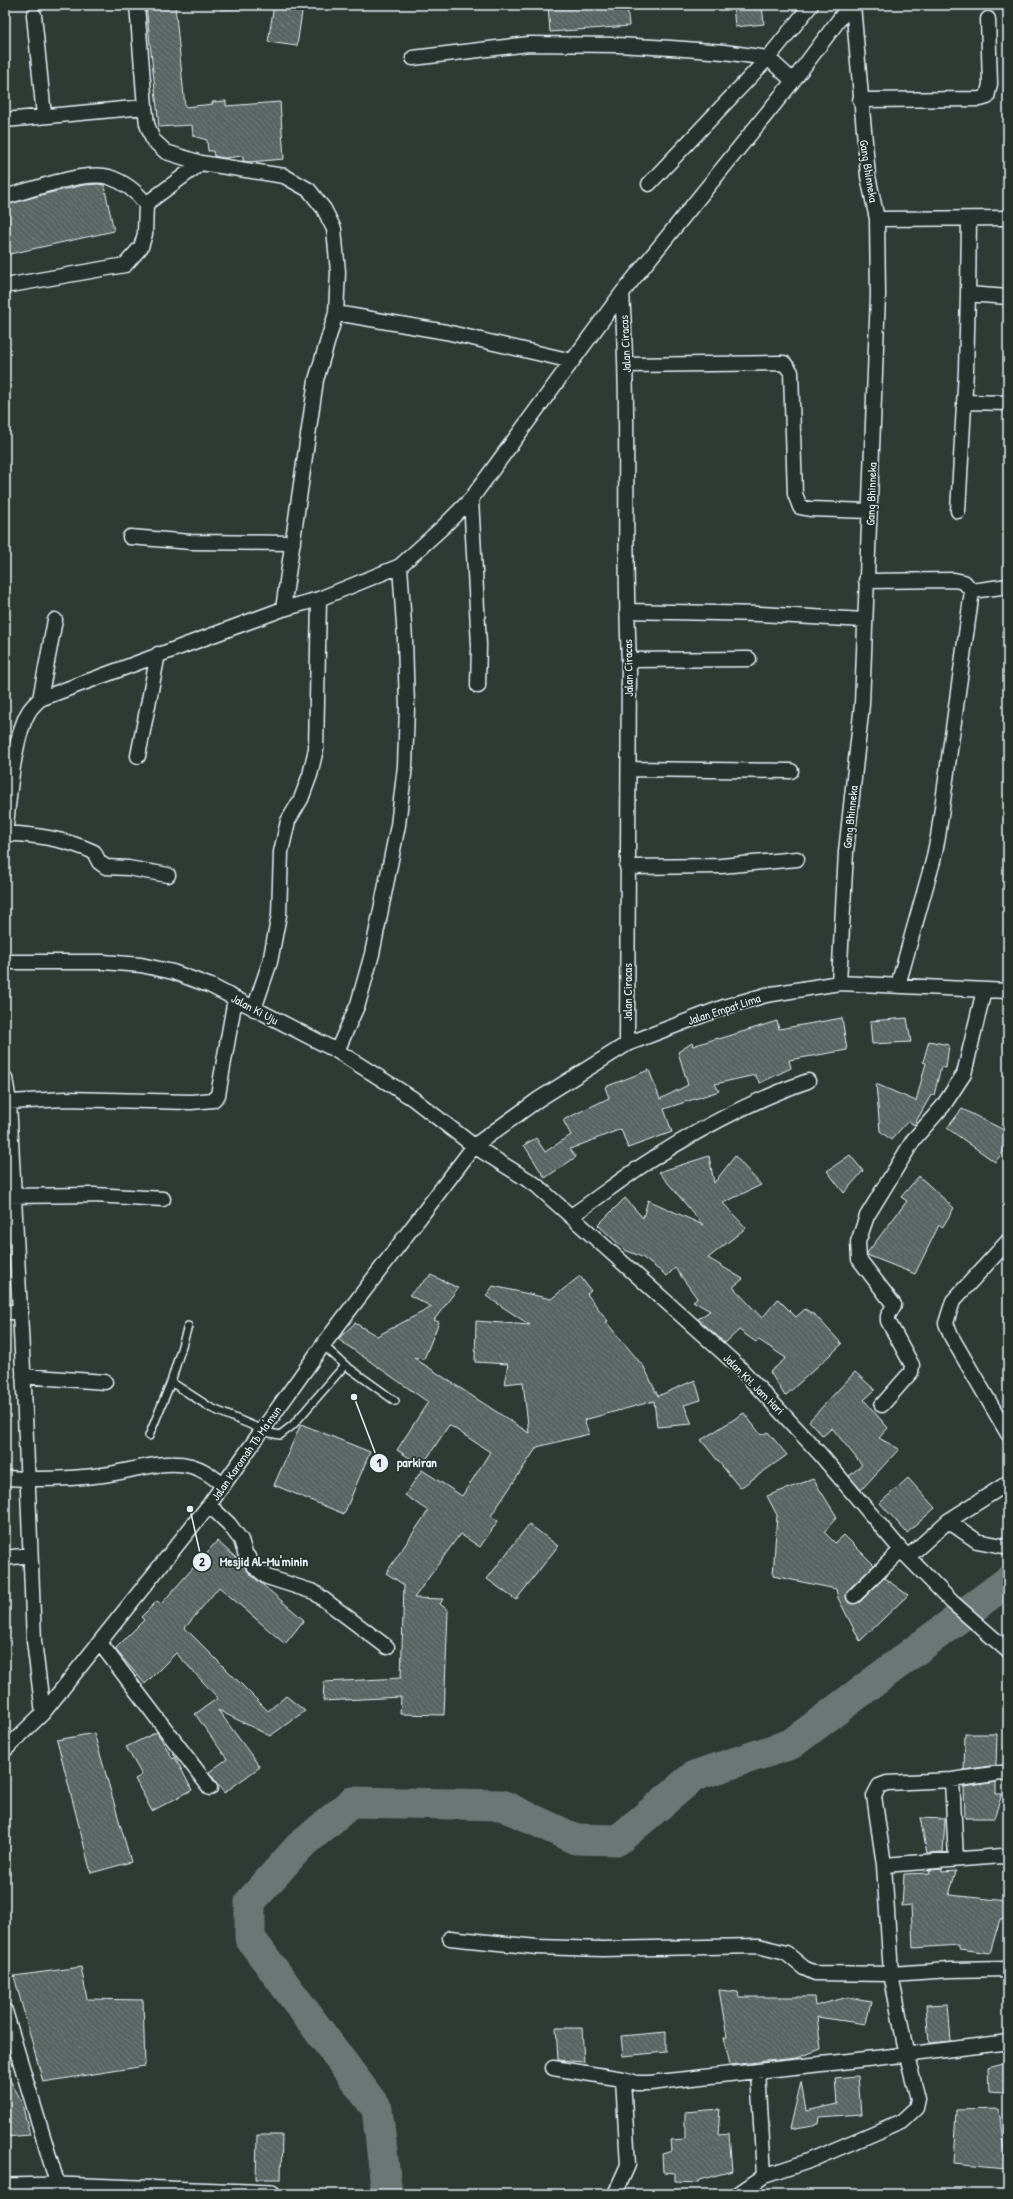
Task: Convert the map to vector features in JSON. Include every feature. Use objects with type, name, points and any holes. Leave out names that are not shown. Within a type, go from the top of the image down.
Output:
[{"type":"street","points":[[137,5],[145,107],[153,140],[166,152],[200,163],[284,176],[309,190],[324,209],[334,229],[338,272],[336,314],[316,380],[283,609]]},
{"type":"street","points":[[649,184],[768,58],[811,5]]},
{"type":"street","points":[[5,837],[9,799],[21,733],[27,713],[40,699],[76,687],[158,654],[283,609],[319,599],[400,566],[443,528],[471,499],[622,293],[792,81],[850,5]]},
{"type":"street","name":"Gang Bhinneka","points":[[840,983],[846,852],[862,704],[864,620],[870,511],[878,295],[877,219],[868,176],[860,100],[854,5]]},
{"type":"street","points":[[34,16],[44,116]]},
{"type":"street","points":[[860,100],[980,99],[987,97],[990,84],[988,19]]},
{"type":"street","points":[[413,58],[528,44],[624,45],[724,52],[768,58],[792,81]]},
{"type":"street","points":[[5,120],[145,107]]},
{"type":"street","points":[[146,204],[200,163]]},
{"type":"street","points":[[5,197],[87,176],[109,177],[125,184],[137,193],[146,204],[145,234],[141,248],[126,264],[5,286]]},
{"type":"street","points":[[877,219],[1008,218]]},
{"type":"street","points":[[958,512],[964,402],[969,219]]},
{"type":"street","name":"Jalan Ciracas","points":[[622,293],[627,365],[627,611],[629,660],[627,1044]]},
{"type":"street","points":[[968,294],[1008,296]]},
{"type":"street","points":[[336,314],[446,332],[572,361]]},
{"type":"street","points":[[627,365],[784,363],[791,372],[795,494],[800,507],[810,509],[870,511]]},
{"type":"street","points":[[964,402],[1008,403]]},
{"type":"street","points":[[471,499],[479,645],[478,686]]},
{"type":"street","points":[[130,537],[191,542],[293,543]]},
{"type":"street","points":[[337,1051],[358,1004],[364,983],[398,825],[405,766],[407,707],[406,640],[400,566]]},
{"type":"street","points":[[866,581],[954,580],[964,582],[972,591],[938,837],[933,861],[898,985]]},
{"type":"street","points":[[972,591],[1008,586]]},
{"type":"street","points":[[254,1009],[270,962],[277,923],[281,852],[288,821],[306,787],[316,749],[319,599]]},
{"type":"street","points":[[627,611],[760,614],[864,620]]},
{"type":"street","points":[[40,699],[55,620]]},
{"type":"street","points":[[138,756],[158,654]]},
{"type":"street","points":[[629,660],[749,658]]},
{"type":"street","points":[[629,769],[791,771]]},
{"type":"street","points":[[5,833],[46,837],[80,846],[94,852],[99,862],[106,867],[128,868],[168,875]]},
{"type":"street","points":[[627,866],[721,866],[797,859]]},
{"type":"street","name":"Jalan Ki Uju","points":[[5,962],[103,962],[141,965],[173,972],[211,986],[337,1051],[412,1098],[474,1146]]},
{"type":"street","name":"Jalan Empat Lima","points":[[474,1146],[539,1099],[627,1044],[731,1005],[766,995],[840,983],[1008,990]]},
{"type":"street","points":[[882,1404],[911,1372],[912,1365],[888,1321],[888,1316],[894,1305],[859,1259],[858,1242],[867,1216],[914,1139],[943,1106],[964,1074],[984,990]]},
{"type":"street","points":[[9,1102],[65,1099],[191,1102],[213,1100],[218,1095],[235,999]]},
{"type":"street","points":[[5,1078],[9,1102],[9,1196],[20,1312],[34,1641],[42,1713]]},
{"type":"street","points":[[571,1216],[643,1165],[733,1113],[768,1095],[808,1080]]},
{"type":"street","name":"Jalan KH. Jam Hari","points":[[474,1146],[536,1185],[762,1391],[820,1454],[904,1553],[952,1602],[1008,1651]]},
{"type":"street","name":"Jalan Karomah Tb Ma'mun","points":[[5,1750],[42,1713],[100,1643],[209,1505],[323,1345],[474,1146]]},
{"type":"street","points":[[9,1196],[94,1195],[163,1199]]},
{"type":"street","points":[[1007,1247],[953,1301],[946,1323],[951,1336],[1008,1434]]},
{"type":"street","points":[[5,1312],[20,1312]]},
{"type":"street","points":[[23,1376],[105,1382]]},
{"type":"street","points":[[5,1478],[27,1479],[102,1475],[173,1464],[191,1466],[201,1470],[223,1484]]},
{"type":"street","points":[[854,1596],[904,1553],[948,1521],[1008,1483]]},
{"type":"street","points":[[209,1505],[229,1524],[241,1540],[254,1567],[267,1577],[314,1592],[387,1647]]},
{"type":"street","points":[[948,1521],[977,1541],[1008,1547]]},
{"type":"street","points":[[5,1558],[30,1555]]},
{"type":"street","points":[[100,1643],[210,1788]]},
{"type":"street","points":[[738,2194],[764,2176],[806,2162],[902,2121],[916,2108],[918,2099],[907,2056],[891,1974],[884,1865],[874,1796],[879,1786],[900,1782],[952,1780],[1008,1772]]},
{"type":"street","points":[[952,1780],[956,1859]]},
{"type":"street","points":[[884,1865],[1002,1856],[1008,1858]]},
{"type":"street","points":[[450,1938],[537,1946],[602,1949],[758,1946],[786,1953],[804,1968],[814,1973],[891,1974],[950,1970],[1008,1969]]},
{"type":"street","points":[[5,2011],[58,2186]]},
{"type":"street","points":[[553,2068],[623,2079],[636,2083],[650,2084],[839,2061],[907,2056],[1008,2042]]},
{"type":"street","points":[[758,2071],[764,2176]]},
{"type":"street","points":[[615,2194],[628,2165],[623,2079]]},
{"type":"street","points":[[5,2187],[58,2186],[272,2194]]},
{"type":"lane","points":[[149,1436],[171,1382],[188,1326]]},
{"type":"lane","points":[[323,1345],[345,1365],[395,1401]]},
{"type":"lane","points":[[171,1382],[211,1408],[261,1430],[280,1435],[288,1430],[345,1365]]},
{"type":"shaded area","points":[[221,5],[261,5],[261,8],[221,10]]},
{"type":"building","points":[[146,5],[175,5],[185,107],[226,101],[226,106],[280,102],[284,159],[249,162],[243,161],[243,156],[224,158],[214,156],[213,151],[208,151],[207,140],[193,136],[192,125],[159,127]]},
{"type":"building","points":[[274,5],[303,5],[297,46],[268,42]]},
{"type":"building","points":[[548,5],[627,5],[629,26],[550,32]]},
{"type":"building","points":[[733,5],[762,5],[764,24],[735,27]]},
{"type":"building","points":[[84,185],[104,185],[114,231],[5,255],[5,205]]},
{"type":"building","points":[[842,1018],[847,1050],[789,1060],[791,1068],[760,1083],[755,1075],[715,1084],[719,1091],[664,1109],[672,1132],[628,1148],[621,1129],[570,1149],[576,1157],[545,1178],[524,1145],[536,1138],[545,1152],[571,1135],[563,1120],[609,1098],[605,1087],[649,1070],[660,1099],[688,1085],[678,1052],[692,1043],[693,1046],[777,1021],[779,1029]]},
{"type":"building","points":[[907,1018],[911,1042],[872,1044],[870,1021]]},
{"type":"building","points":[[929,1041],[949,1045],[946,1068],[941,1067],[934,1095],[931,1095],[914,1125],[908,1121],[891,1140],[880,1131],[876,1084],[916,1101],[926,1063],[923,1062]]},
{"type":"building","points":[[962,1109],[1008,1132],[1008,1146],[995,1162],[947,1128]]},
{"type":"building","points":[[850,1155],[863,1171],[844,1193],[827,1171]]},
{"type":"building","points":[[709,1156],[714,1183],[735,1156],[761,1185],[723,1203],[746,1228],[708,1258],[743,1279],[733,1287],[762,1318],[778,1299],[796,1317],[805,1309],[816,1316],[842,1344],[785,1396],[770,1372],[786,1358],[759,1340],[756,1342],[739,1330],[725,1343],[698,1319],[710,1311],[693,1301],[697,1298],[675,1268],[667,1276],[642,1257],[625,1250],[598,1225],[625,1198],[643,1218],[648,1200],[703,1225],[659,1172]]},
{"type":"building","points":[[919,1176],[954,1208],[942,1228],[939,1225],[915,1274],[867,1255],[867,1253],[907,1201],[901,1197]]},
{"type":"building","points":[[431,1275],[458,1288],[434,1320],[439,1322],[424,1359],[414,1358],[529,1433],[523,1382],[504,1384],[508,1364],[475,1362],[476,1321],[530,1325],[486,1296],[493,1286],[551,1299],[580,1276],[591,1291],[587,1294],[608,1321],[606,1322],[644,1367],[658,1396],[695,1380],[701,1400],[684,1405],[692,1424],[657,1427],[654,1401],[584,1420],[589,1434],[537,1447],[491,1516],[498,1521],[480,1547],[460,1534],[414,1598],[443,1599],[440,1604],[448,1610],[444,1715],[400,1714],[401,1697],[323,1701],[324,1682],[401,1678],[404,1585],[386,1573],[428,1511],[405,1495],[422,1470],[462,1496],[490,1452],[449,1425],[422,1466],[397,1450],[428,1402],[338,1339],[355,1323],[377,1336],[432,1307],[409,1295]]},
{"type":"building","points":[[855,1372],[875,1390],[864,1400],[888,1428],[879,1438],[899,1449],[861,1490],[849,1476],[862,1465],[832,1428],[823,1436],[809,1421]]},
{"type":"building","points":[[744,1413],[761,1435],[768,1432],[787,1455],[740,1488],[701,1440]]},
{"type":"building","points":[[301,1424],[370,1452],[344,1514],[274,1485]]},
{"type":"building","points":[[908,1478],[935,1508],[907,1533],[880,1503]]},
{"type":"building","points":[[813,1479],[837,1517],[824,1532],[835,1543],[844,1535],[874,1565],[848,1590],[846,1598],[848,1602],[852,1604],[860,1602],[884,1578],[908,1595],[860,1641],[838,1598],[836,1589],[773,1576],[777,1515],[767,1496]]},
{"type":"building","points":[[529,1524],[558,1546],[516,1600],[487,1579]]},
{"type":"building","points":[[217,1541],[243,1564],[250,1574],[304,1620],[285,1644],[219,1587],[185,1628],[268,1711],[286,1696],[305,1711],[270,1736],[218,1710],[260,1767],[224,1793],[209,1772],[227,1759],[195,1714],[218,1698],[176,1653],[145,1684],[115,1649],[144,1620],[141,1617],[157,1601],[161,1604]]},
{"type":"building","points":[[157,1732],[173,1759],[175,1757],[192,1790],[152,1811],[135,1779],[142,1775],[126,1747]]},
{"type":"building","points":[[94,1733],[131,1862],[91,1873],[57,1740]]},
{"type":"building","points":[[965,1734],[997,1734],[996,1765],[964,1770]]},
{"type":"building","points":[[996,1782],[996,1794],[1002,1794],[994,1818],[965,1818],[964,1787]]},
{"type":"building","points":[[920,1818],[945,1819],[943,1852],[927,1853]]},
{"type":"building","points":[[942,1869],[942,1872],[956,1871],[949,1895],[1008,1901],[1008,1919],[1000,1919],[990,1953],[959,1949],[959,1945],[913,1948],[911,1905],[902,1906],[904,1874],[930,1873],[929,1870]]},
{"type":"building","points":[[81,1967],[87,1999],[143,2000],[145,2066],[43,2082],[14,1976]]},
{"type":"building","points":[[719,1990],[738,1992],[739,1997],[814,1997],[815,2006],[848,1997],[871,2001],[866,2024],[817,2017],[821,2049],[796,2058],[730,2065],[724,2038],[727,2037]]},
{"type":"building","points":[[948,2004],[951,2041],[929,2043],[926,2005]]},
{"type":"building","points":[[556,2028],[582,2028],[584,2062],[558,2060]]},
{"type":"building","points":[[666,2032],[666,2052],[623,2056],[621,2036]]},
{"type":"building","points":[[1007,2063],[1004,2092],[989,2091],[988,2068]]},
{"type":"building","points":[[5,2071],[21,2100],[30,2135],[5,2137]]},
{"type":"building","points":[[858,2076],[861,2114],[820,2117],[819,2124],[790,2129],[801,2082],[806,2111],[837,2104],[835,2078]]},
{"type":"building","points":[[720,2109],[718,2134],[729,2133],[732,2171],[699,2180],[698,2183],[675,2182],[675,2173],[663,2172],[662,2154],[672,2151],[671,2140],[685,2139],[685,2112]]},
{"type":"building","points":[[999,2109],[1006,2168],[953,2163],[956,2110]]},
{"type":"building","points":[[257,2135],[282,2135],[281,2179],[256,2179]]},
{"type":"waterway","points":[[387,2194],[377,2109],[250,1938],[250,1902],[298,1848],[352,1802],[502,1805],[575,1839],[618,1840],[694,1776],[791,1744],[1008,1581]]},
{"type":"place","name":"parkiran","points":[[354,1397]]},
{"type":"place","name":"Mesjid Al-Mu'minin","points":[[190,1509]]}]
